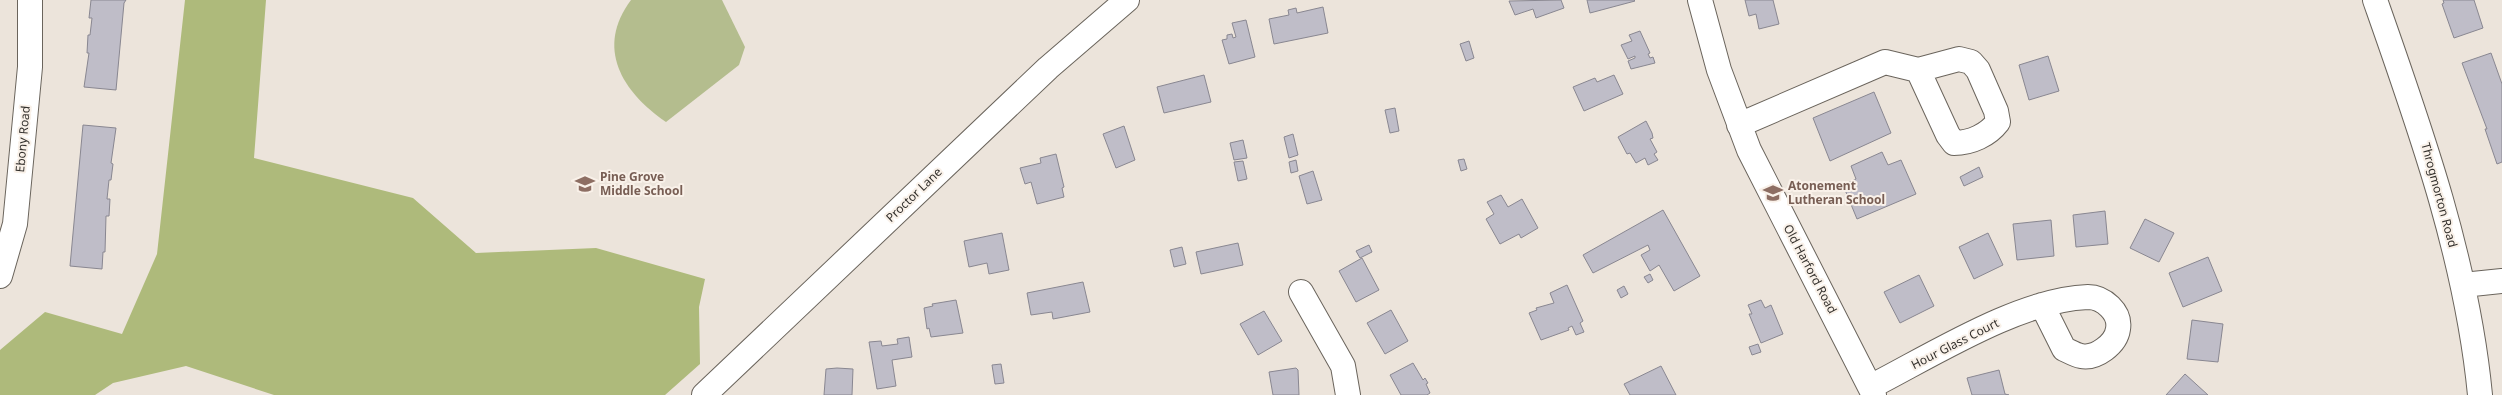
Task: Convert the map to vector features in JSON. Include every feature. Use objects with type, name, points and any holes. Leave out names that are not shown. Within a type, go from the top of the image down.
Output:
[{"type":"street","name":"Proctor Lane","points":[[704,395],[1048,68],[1128,0]]},
{"type":"street","name":"Old Harford Road","points":[[1700,0],[1719,70],[1739,125],[1776,206],[1872,391]]},
{"type":"street","name":"Throgmorton Road","points":[[2375,0],[2422,137],[2463,285],[2480,395]]},
{"type":"street","name":"Ebony Road","points":[[0,276],[15,224],[30,67],[29,1]]},
{"type":"street","points":[[1739,125],[1885,62],[1918,70]]},
{"type":"street","points":[[2463,285],[2502,281]]},
{"type":"street","points":[[1301,292],[1343,366],[1348,395]]},
{"type":"street","name":"Hour Glass Court","points":[[1872,391],[2009,316],[2042,305]]},
{"type":"green space","points":[[185,0],[266,0],[254,158],[413,198],[476,253],[596,248],[705,279],[699,307],[700,364],[665,395],[274,395],[186,366],[113,383],[95,395],[0,395],[0,350],[45,312],[122,334],[157,254]]},
{"type":"green space","points":[[631,0],[722,0],[745,47],[739,65],[666,122],[637,97],[626,83],[619,68],[615,52],[615,35],[620,18]]},
{"type":"building","points":[[91,0],[126,0],[124,3],[116,90],[84,87],[89,53],[87,53],[88,35],[90,35],[92,18],[89,18]]},
{"type":"building","points":[[1561,0],[1564,8],[1536,18],[1533,9],[1515,15],[1509,1]]},
{"type":"building","points":[[1587,0],[1634,0],[1635,1],[1590,13]]},
{"type":"building","points":[[1745,0],[1773,0],[1779,24],[1759,29],[1756,14],[1749,16]]},
{"type":"building","points":[[2443,0],[2474,0],[2483,28],[2454,38],[2442,4],[2444,3]]},
{"type":"building","points":[[1323,7],[1328,33],[1274,44],[1269,19],[1289,15],[1288,10],[1296,8],[1297,13]]},
{"type":"building","points":[[1246,20],[1255,57],[1229,64],[1222,40],[1227,39],[1227,35],[1232,34],[1233,38],[1236,37],[1232,23]]},
{"type":"building","points":[[1640,31],[1650,53],[1648,54],[1650,58],[1653,57],[1655,63],[1631,69],[1628,61],[1635,58],[1635,56],[1628,59],[1621,45],[1632,41],[1629,35]]},
{"type":"building","points":[[1469,41],[1474,58],[1466,61],[1460,44]]},
{"type":"building","points":[[2491,53],[2502,84],[2502,162],[2497,164],[2485,129],[2487,129],[2462,63]]},
{"type":"building","points":[[2048,56],[2059,91],[2029,100],[2019,65]]},
{"type":"building","points":[[1204,75],[1211,102],[1164,113],[1157,87]]},
{"type":"building","points":[[1614,75],[1623,94],[1584,111],[1573,87],[1595,78],[1597,82]]},
{"type":"building","points":[[1874,92],[1891,133],[1830,161],[1813,118]]},
{"type":"building","points":[[1395,108],[1399,131],[1390,133],[1385,110]]},
{"type":"building","points":[[1646,121],[1652,133],[1653,138],[1650,139],[1657,152],[1654,154],[1658,160],[1648,165],[1645,158],[1636,163],[1630,153],[1627,154],[1618,137]]},
{"type":"building","points":[[83,125],[116,128],[111,163],[113,164],[111,180],[109,180],[107,199],[110,199],[109,216],[106,216],[105,252],[103,252],[102,269],[70,266]]},
{"type":"building","points":[[1124,126],[1135,160],[1116,168],[1103,134]]},
{"type":"building","points":[[1293,134],[1298,155],[1289,158],[1284,137]]},
{"type":"building","points":[[1243,140],[1247,158],[1234,160],[1230,143]]},
{"type":"building","points":[[1882,152],[1888,165],[1901,160],[1916,194],[1857,219],[1843,185],[1856,179],[1851,166]]},
{"type":"building","points":[[1056,154],[1064,187],[1062,188],[1064,197],[1037,204],[1031,182],[1025,184],[1020,168],[1041,163],[1040,158]]},
{"type":"building","points":[[1464,159],[1467,169],[1461,171],[1458,160]]},
{"type":"building","points":[[1296,160],[1298,171],[1291,173],[1289,162]]},
{"type":"building","points":[[1243,161],[1247,179],[1238,181],[1234,162]]},
{"type":"building","points":[[1979,167],[1983,177],[1964,186],[1960,177]]},
{"type":"building","points":[[1313,171],[1322,200],[1307,204],[1299,176]]},
{"type":"building","points":[[1501,195],[1508,207],[1522,199],[1538,228],[1521,238],[1519,234],[1500,244],[1486,219],[1494,214],[1487,202]]},
{"type":"building","points":[[1663,210],[1700,276],[1674,291],[1659,265],[1650,271],[1641,255],[1650,250],[1648,245],[1593,273],[1583,255]]},
{"type":"building","points":[[2105,211],[2108,244],[2076,247],[2073,215]]},
{"type":"building","points":[[2145,219],[2174,233],[2159,262],[2130,248]]},
{"type":"building","points":[[2051,220],[2054,256],[2017,260],[2013,224]]},
{"type":"building","points":[[1002,233],[1009,270],[989,274],[987,263],[969,267],[964,241]]},
{"type":"building","points":[[1988,233],[2003,265],[1974,279],[1959,247]]},
{"type":"building","points":[[1238,243],[1243,265],[1201,274],[1196,252]]},
{"type":"building","points":[[1369,245],[1372,252],[1360,258],[1356,251]]},
{"type":"building","points":[[1182,247],[1186,264],[1174,267],[1170,250]]},
{"type":"building","points":[[2208,257],[2222,291],[2183,307],[2169,273]]},
{"type":"building","points":[[1362,258],[1379,290],[1356,302],[1339,271]]},
{"type":"building","points":[[1650,274],[1653,280],[1648,283],[1644,277]]},
{"type":"building","points":[[1919,275],[1934,306],[1900,323],[1884,292]]},
{"type":"building","points":[[1083,282],[1090,312],[1053,319],[1052,312],[1031,315],[1027,293]]},
{"type":"building","points":[[1567,285],[1583,321],[1580,323],[1584,332],[1576,335],[1572,326],[1568,328],[1569,330],[1541,340],[1529,313],[1537,310],[1536,308],[1554,303],[1550,293]]},
{"type":"building","points":[[1624,286],[1628,294],[1621,298],[1617,290]]},
{"type":"building","points":[[956,300],[963,333],[931,337],[929,328],[927,329],[924,308],[933,306],[932,304]]},
{"type":"building","points":[[1761,300],[1765,308],[1771,305],[1783,334],[1761,343],[1749,314],[1752,314],[1748,305]]},
{"type":"building","points":[[1391,310],[1408,341],[1385,354],[1367,323]]},
{"type":"building","points":[[1264,311],[1282,341],[1258,355],[1240,324]]},
{"type":"building","points":[[2192,320],[2223,324],[2218,362],[2187,359]]},
{"type":"building","points":[[909,337],[912,357],[892,360],[896,386],[877,389],[869,342],[881,341],[882,346],[898,344],[897,339]]},
{"type":"building","points":[[1758,344],[1761,352],[1752,355],[1749,347]]},
{"type":"building","points":[[1413,363],[1423,380],[1425,378],[1428,383],[1426,384],[1430,393],[1427,395],[1401,395],[1390,375]]},
{"type":"building","points":[[1001,364],[1004,383],[995,384],[992,365]]},
{"type":"building","points":[[1661,366],[1676,395],[1630,395],[1624,384]]},
{"type":"building","points":[[1296,368],[1298,370],[1299,395],[1273,395],[1269,372]]},
{"type":"building","points":[[826,369],[853,369],[852,395],[824,395]]},
{"type":"building","points":[[1999,370],[2005,394],[2009,395],[1972,395],[1967,378]]},
{"type":"building","points":[[2185,374],[2208,395],[2166,395]]},
{"type":"place","name":"Pine Grove Middle School","points":[[585,184]]},
{"type":"place","name":"Atonement Lutheran School","points":[[1773,193]]}]
